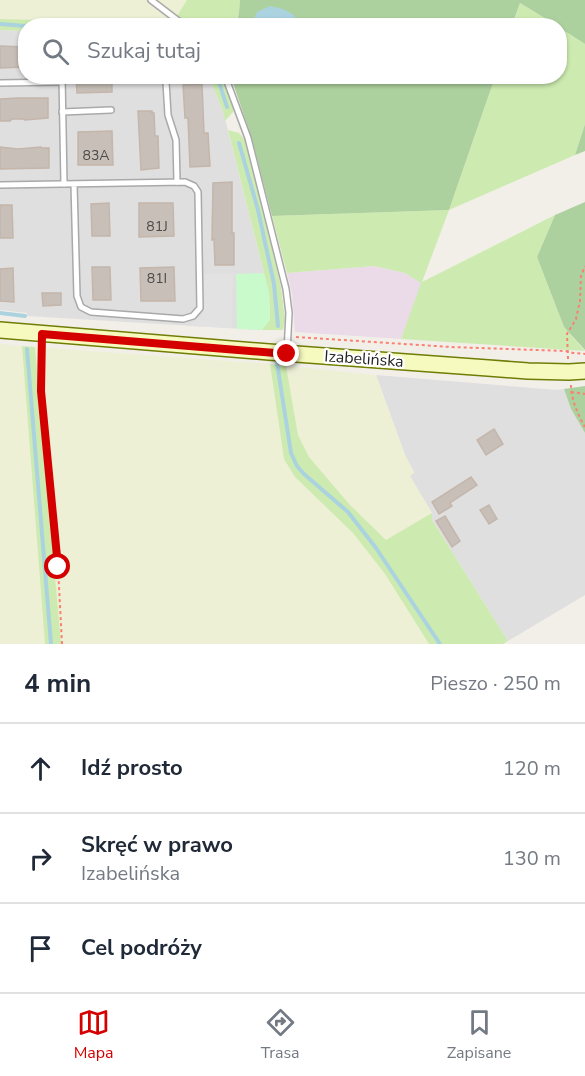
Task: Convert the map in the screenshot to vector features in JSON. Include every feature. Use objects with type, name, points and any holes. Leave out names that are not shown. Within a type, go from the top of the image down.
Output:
[{"type":"street","name":"Izabelińska","points":[[0,330],[528,371],[585,371]]},
{"type":"lane","points":[[151,0],[175,18]]},
{"type":"lane","points":[[0,83],[18,82]]},
{"type":"lane","points":[[62,84],[64,184]]},
{"type":"lane","points":[[166,84],[168,116],[176,140],[177,182]]},
{"type":"lane","points":[[228,84],[248,138],[286,289],[289,313],[287,354]]},
{"type":"lane","points":[[62,112],[111,110]]},
{"type":"lane","points":[[0,185],[177,182],[191,183],[198,192],[200,308],[193,316],[183,319],[91,312],[81,307],[77,296],[74,184]]},
{"type":"path","points":[[585,266],[581,276],[580,301],[576,320],[567,334],[568,352],[585,354]]},
{"type":"path","points":[[42,334],[41,391],[58,567],[62,644]]},
{"type":"path","points":[[585,394],[571,392],[581,422],[585,427]]},
{"type":"shaded area","points":[[0,30],[18,31],[18,84],[212,84],[223,111],[269,293],[262,330],[27,316],[27,313],[0,310]]},
{"type":"shaded area","points":[[374,266],[405,273],[422,283],[401,339],[295,332],[292,294],[287,273]]},
{"type":"shaded area","points":[[202,274],[233,274],[232,328],[189,326],[202,315]]},
{"type":"shaded area","points":[[376,375],[564,389],[571,409],[585,433],[585,595],[508,641],[432,520],[432,513],[409,475],[414,472],[405,455]]},
{"type":"green space","points":[[0,0],[187,0],[176,18],[0,19]]},
{"type":"green space","points":[[187,0],[240,0],[237,18],[180,18],[177,16]]},
{"type":"green space","points":[[240,0],[585,0],[585,44],[567,32],[567,18],[545,18],[520,3],[515,18],[238,18]]},
{"type":"green space","points":[[520,3],[545,18],[515,18]]},
{"type":"green space","points":[[0,19],[18,19],[18,31],[0,30]]},
{"type":"green space","points":[[567,32],[585,44],[585,124],[575,155],[449,210],[493,84],[567,84]]},
{"type":"green space","points":[[212,84],[225,84],[234,111],[225,121]]},
{"type":"green space","points":[[233,84],[493,84],[449,210],[272,216],[252,139]]},
{"type":"green space","points":[[585,124],[585,151],[575,155]]},
{"type":"green space","points":[[228,130],[239,133],[246,141],[281,287],[285,319],[283,330],[262,330],[270,319],[269,293]]},
{"type":"green space","points":[[585,202],[585,350],[564,327],[537,257],[555,215]]},
{"type":"green space","points":[[449,210],[422,282],[555,215],[537,257],[564,327],[585,351],[401,339],[421,283],[405,273],[374,266],[287,273],[272,216]]},
{"type":"green space","points":[[264,273],[269,293],[270,320],[262,330],[237,329],[236,274]]},
{"type":"green space","points":[[0,344],[22,346],[45,644],[0,644]]},
{"type":"green space","points":[[22,346],[35,347],[61,644],[45,644]]},
{"type":"green space","points":[[35,347],[270,364],[284,459],[295,477],[353,533],[385,574],[429,644],[61,644]]},
{"type":"green space","points":[[270,364],[286,366],[298,435],[309,457],[350,505],[386,540],[432,513],[432,520],[508,641],[503,644],[429,644],[385,574],[353,533],[295,477],[284,459]]},
{"type":"green space","points":[[286,366],[376,375],[405,455],[414,473],[410,476],[432,513],[386,541],[350,505],[309,457],[298,435]]},
{"type":"green space","points":[[585,386],[585,433],[571,409],[564,389]]},
{"type":"water","points":[[270,6],[283,9],[296,18],[255,18],[257,12]]},
{"type":"building","points":[[0,46],[18,47],[18,67],[0,68]]},
{"type":"building","points":[[76,84],[112,84],[112,92],[77,93]]},
{"type":"building","points":[[202,84],[204,133],[208,133],[210,166],[190,167],[188,118],[185,118],[183,85]]},
{"type":"building","points":[[48,98],[48,118],[0,121],[0,99]]},
{"type":"building","points":[[138,111],[154,113],[155,136],[158,136],[159,168],[141,170]]},
{"type":"building","points":[[112,131],[113,165],[78,165],[78,132]]},
{"type":"building","points":[[0,147],[49,148],[49,168],[0,169]]},
{"type":"building","points":[[232,182],[234,265],[215,265],[214,239],[212,240],[213,183]]},
{"type":"building","points":[[109,203],[110,236],[92,236],[91,204]]},
{"type":"building","points":[[139,203],[173,203],[174,236],[139,237]]},
{"type":"building","points":[[0,205],[12,205],[13,238],[0,238]]},
{"type":"building","points":[[92,267],[110,267],[111,300],[93,300]]},
{"type":"building","points":[[174,267],[175,301],[141,301],[140,268]]},
{"type":"building","points":[[13,268],[14,302],[0,301],[0,269]]},
{"type":"building","points":[[42,293],[61,293],[61,305],[43,306]]},
{"type":"building","points":[[494,429],[503,444],[486,455],[477,440]]},
{"type":"building","points":[[471,477],[477,485],[450,503],[452,506],[439,514],[432,502]]},
{"type":"building","points":[[489,505],[497,519],[489,524],[480,510]]},
{"type":"building","points":[[445,516],[460,541],[452,547],[436,521]]},
{"type":"waterway","points":[[0,24],[18,25]]},
{"type":"waterway","points":[[220,84],[227,107]]},
{"type":"waterway","points":[[239,143],[258,210],[274,284],[278,326]]},
{"type":"waterway","points":[[0,313],[25,316]]},
{"type":"waterway","points":[[27,349],[51,644]]},
{"type":"waterway","points":[[277,363],[291,453],[297,466],[348,512],[376,548],[440,644]]},
{"type":"route","points":[[58,567],[41,391],[40,345],[42,334],[287,354]]}]
